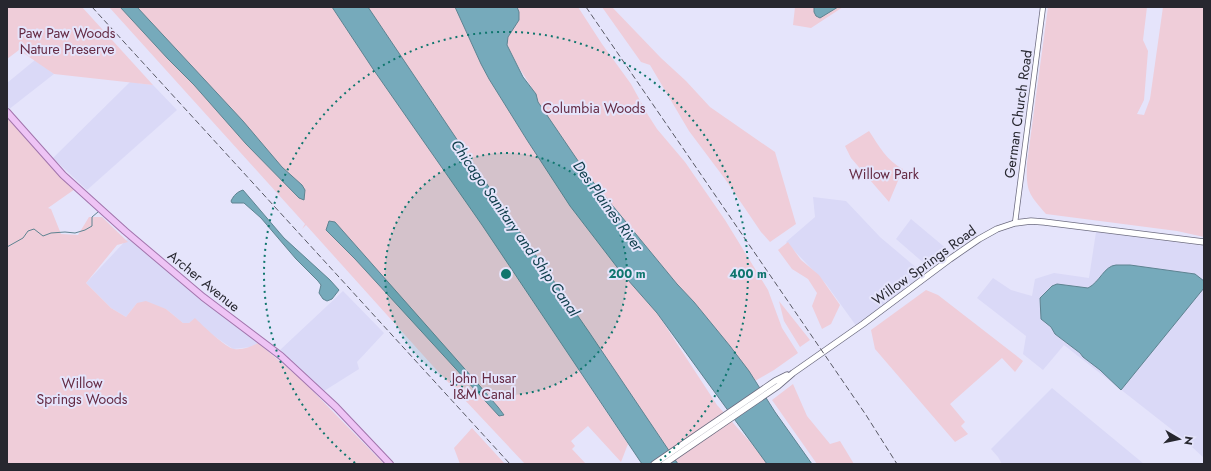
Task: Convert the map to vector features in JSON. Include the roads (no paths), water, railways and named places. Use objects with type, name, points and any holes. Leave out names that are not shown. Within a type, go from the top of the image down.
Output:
[{"type":"main road","name":"Archer Avenue","points":[[7,112],[63,174],[125,231],[203,298],[281,356],[336,407],[390,464]]},
{"type":"main road","name":"Willow Springs Road","points":[[654,464],[793,373],[863,324],[969,245],[990,232],[1015,223],[1031,221],[1204,242]]},
{"type":"main road","name":"Willow Springs Road","points":[[664,464],[777,383]]},
{"type":"street","name":"German Church Road","points":[[1015,223],[1043,7]]},
{"type":"water","points":[[120,7],[137,7],[243,121],[282,167],[302,185],[305,190],[304,200],[299,198],[246,144],[194,85]]},
{"type":"water","name":"Chicago Sanitary and Ship Canal","points":[[332,7],[368,7],[678,464],[642,464],[482,225],[373,69]]},
{"type":"water","name":"Des Plaines River","points":[[455,7],[517,7],[519,12],[519,20],[508,37],[507,45],[523,77],[536,94],[538,102],[589,177],[677,284],[694,302],[749,371],[775,412],[812,464],[767,464],[657,313],[620,271],[570,206],[489,79]]},
{"type":"water","points":[[814,7],[838,7],[820,18],[816,16]]},
{"type":"water","points":[[243,190],[284,238],[339,290],[332,299],[327,301],[323,299],[319,293],[321,285],[318,281],[296,259],[261,218],[244,203],[232,203],[231,201],[235,195]]},
{"type":"water","points":[[329,221],[335,222],[504,415],[499,416],[355,259],[326,230]]},
{"type":"water","points":[[1116,265],[1130,265],[1195,274],[1204,281],[1204,288],[1121,390],[1080,353],[1055,334],[1051,327],[1041,319],[1040,298],[1052,286],[1057,284],[1088,288],[1096,282],[1108,268]]},
{"type":"waterway","points":[[7,247],[23,238],[28,231],[34,229],[43,236],[51,233],[75,233],[85,230],[92,226],[92,217],[98,212]]},
{"type":"railway","points":[[92,7],[510,464]]},
{"type":"railway","points":[[586,7],[866,415],[897,464]]},
{"type":"park label","name":"Paw Paw Woods Nature Preserve","points":[[67,42]]},
{"type":"park label","name":"Columbia Woods","points":[[594,108]]},
{"type":"park label","name":"Willow Park","points":[[884,174]]},
{"type":"park label","name":"John Husar I&M Canal","points":[[484,386]]},
{"type":"park label","name":"Willow Springs Woods","points":[[82,392]]}]
